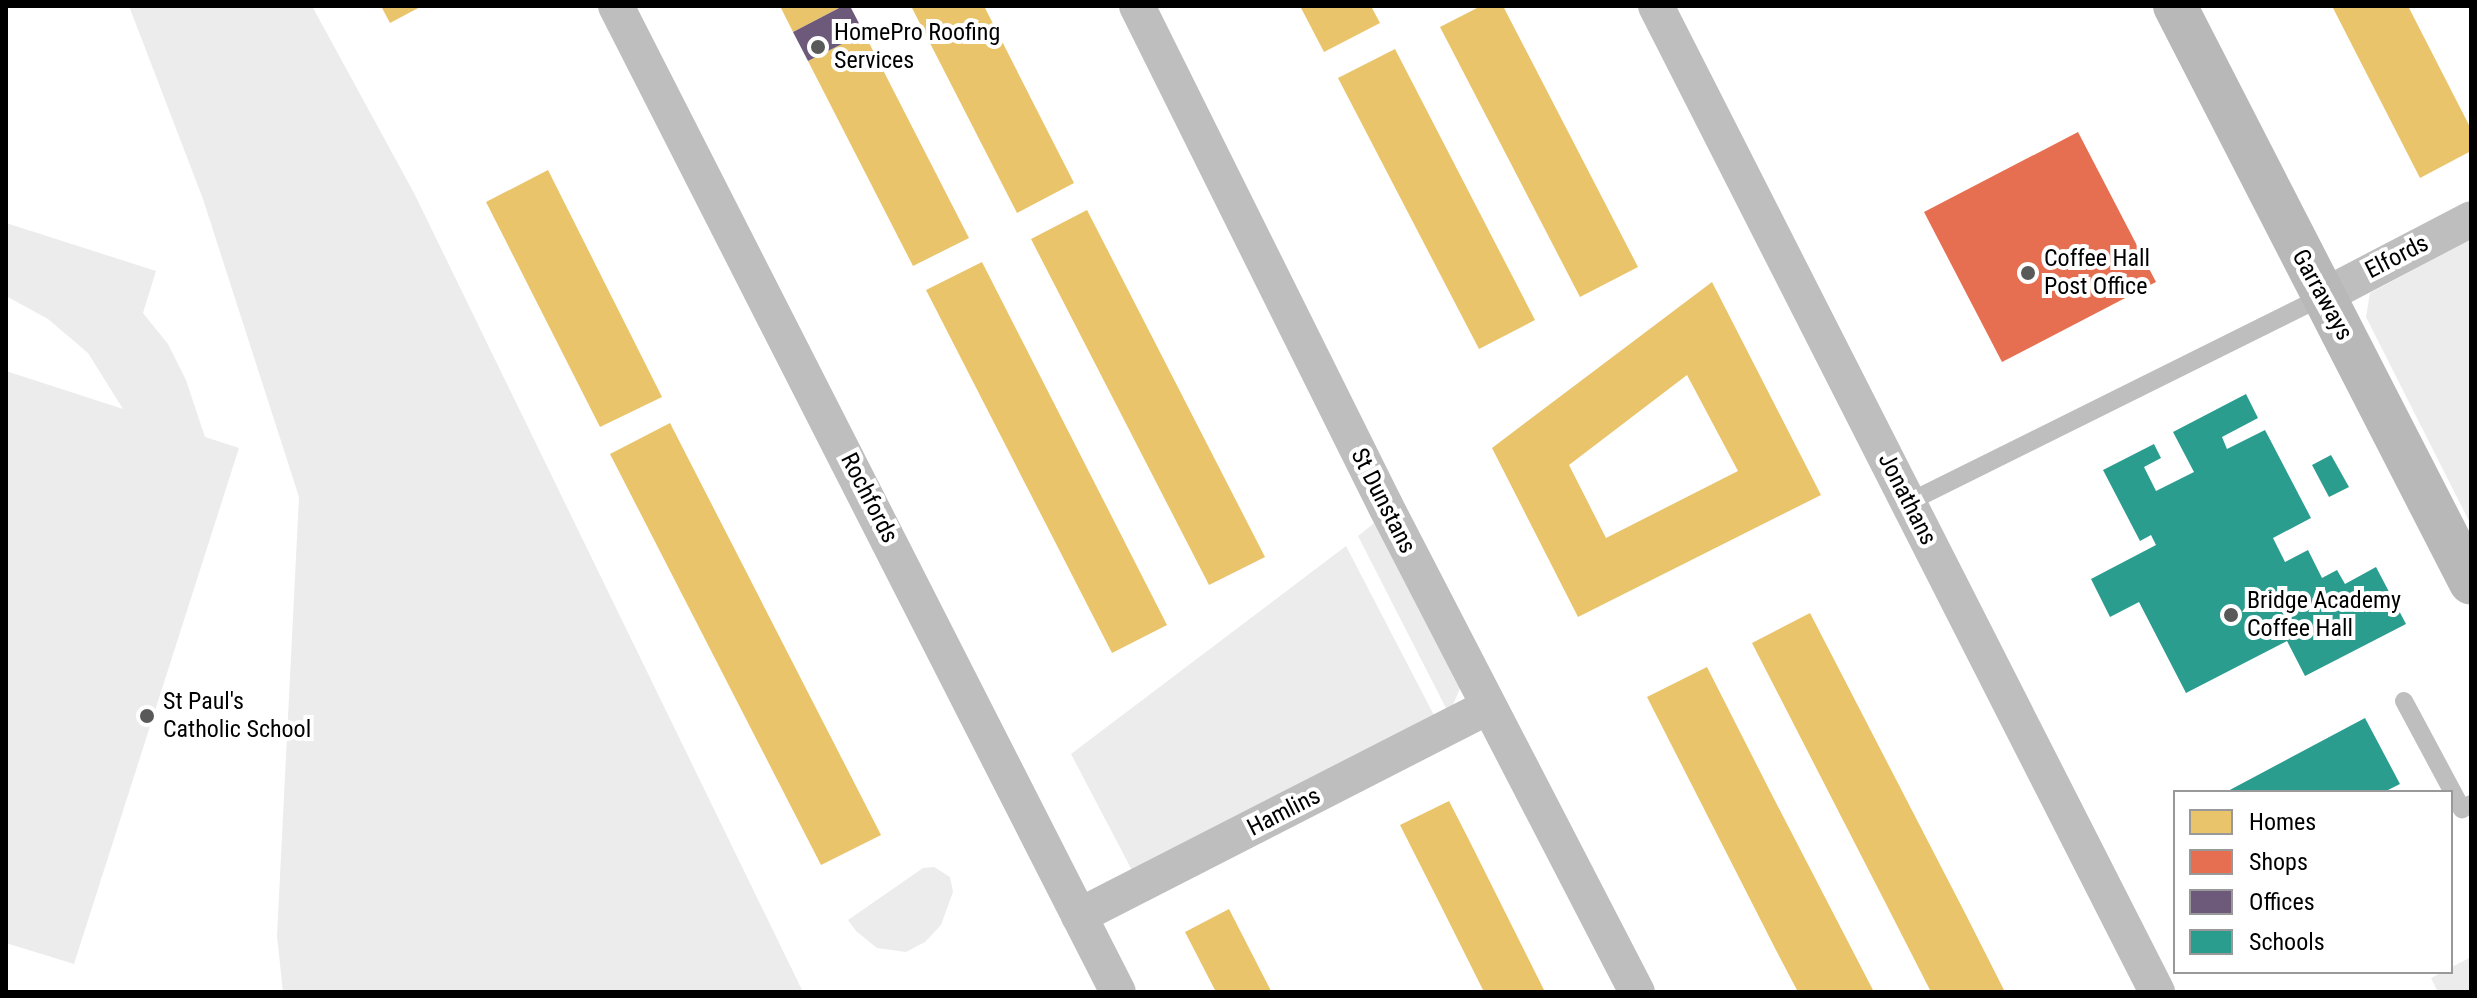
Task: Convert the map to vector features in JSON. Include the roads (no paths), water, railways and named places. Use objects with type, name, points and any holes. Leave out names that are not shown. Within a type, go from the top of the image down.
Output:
[{"type":"street","name":"Rochfords","points":[[616,6],[1118,992]]},
{"type":"street","name":"St Dunstans","points":[[1137,6],[1488,707],[1637,992]]},
{"type":"street","name":"Jonathans","points":[[1656,6],[2157,992]]},
{"type":"street","name":"Garraways","points":[[2175,6],[2471,583]]},
{"type":"street","name":"Elfords","points":[[2324,296],[2471,219]]},
{"type":"street","name":"Hamlins","points":[[1079,916],[1488,707]]},
{"type":"lane","points":[[1909,502],[2324,296]]},
{"type":"lane","points":[[2404,701],[2452,790]]},
{"type":"lane","points":[[2453,792],[2462,809],[2471,804]]},
{"type":"place","name":"HomePro Roofing Services","points":[[818,47]]},
{"type":"place","name":"Coffee Hall Post Office","points":[[2028,273]]},
{"type":"place","name":"Bridge Academy Coffee Hall","points":[[2231,615]]},
{"type":"place","name":"St Paul's Catholic School","points":[[147,716]]}]
